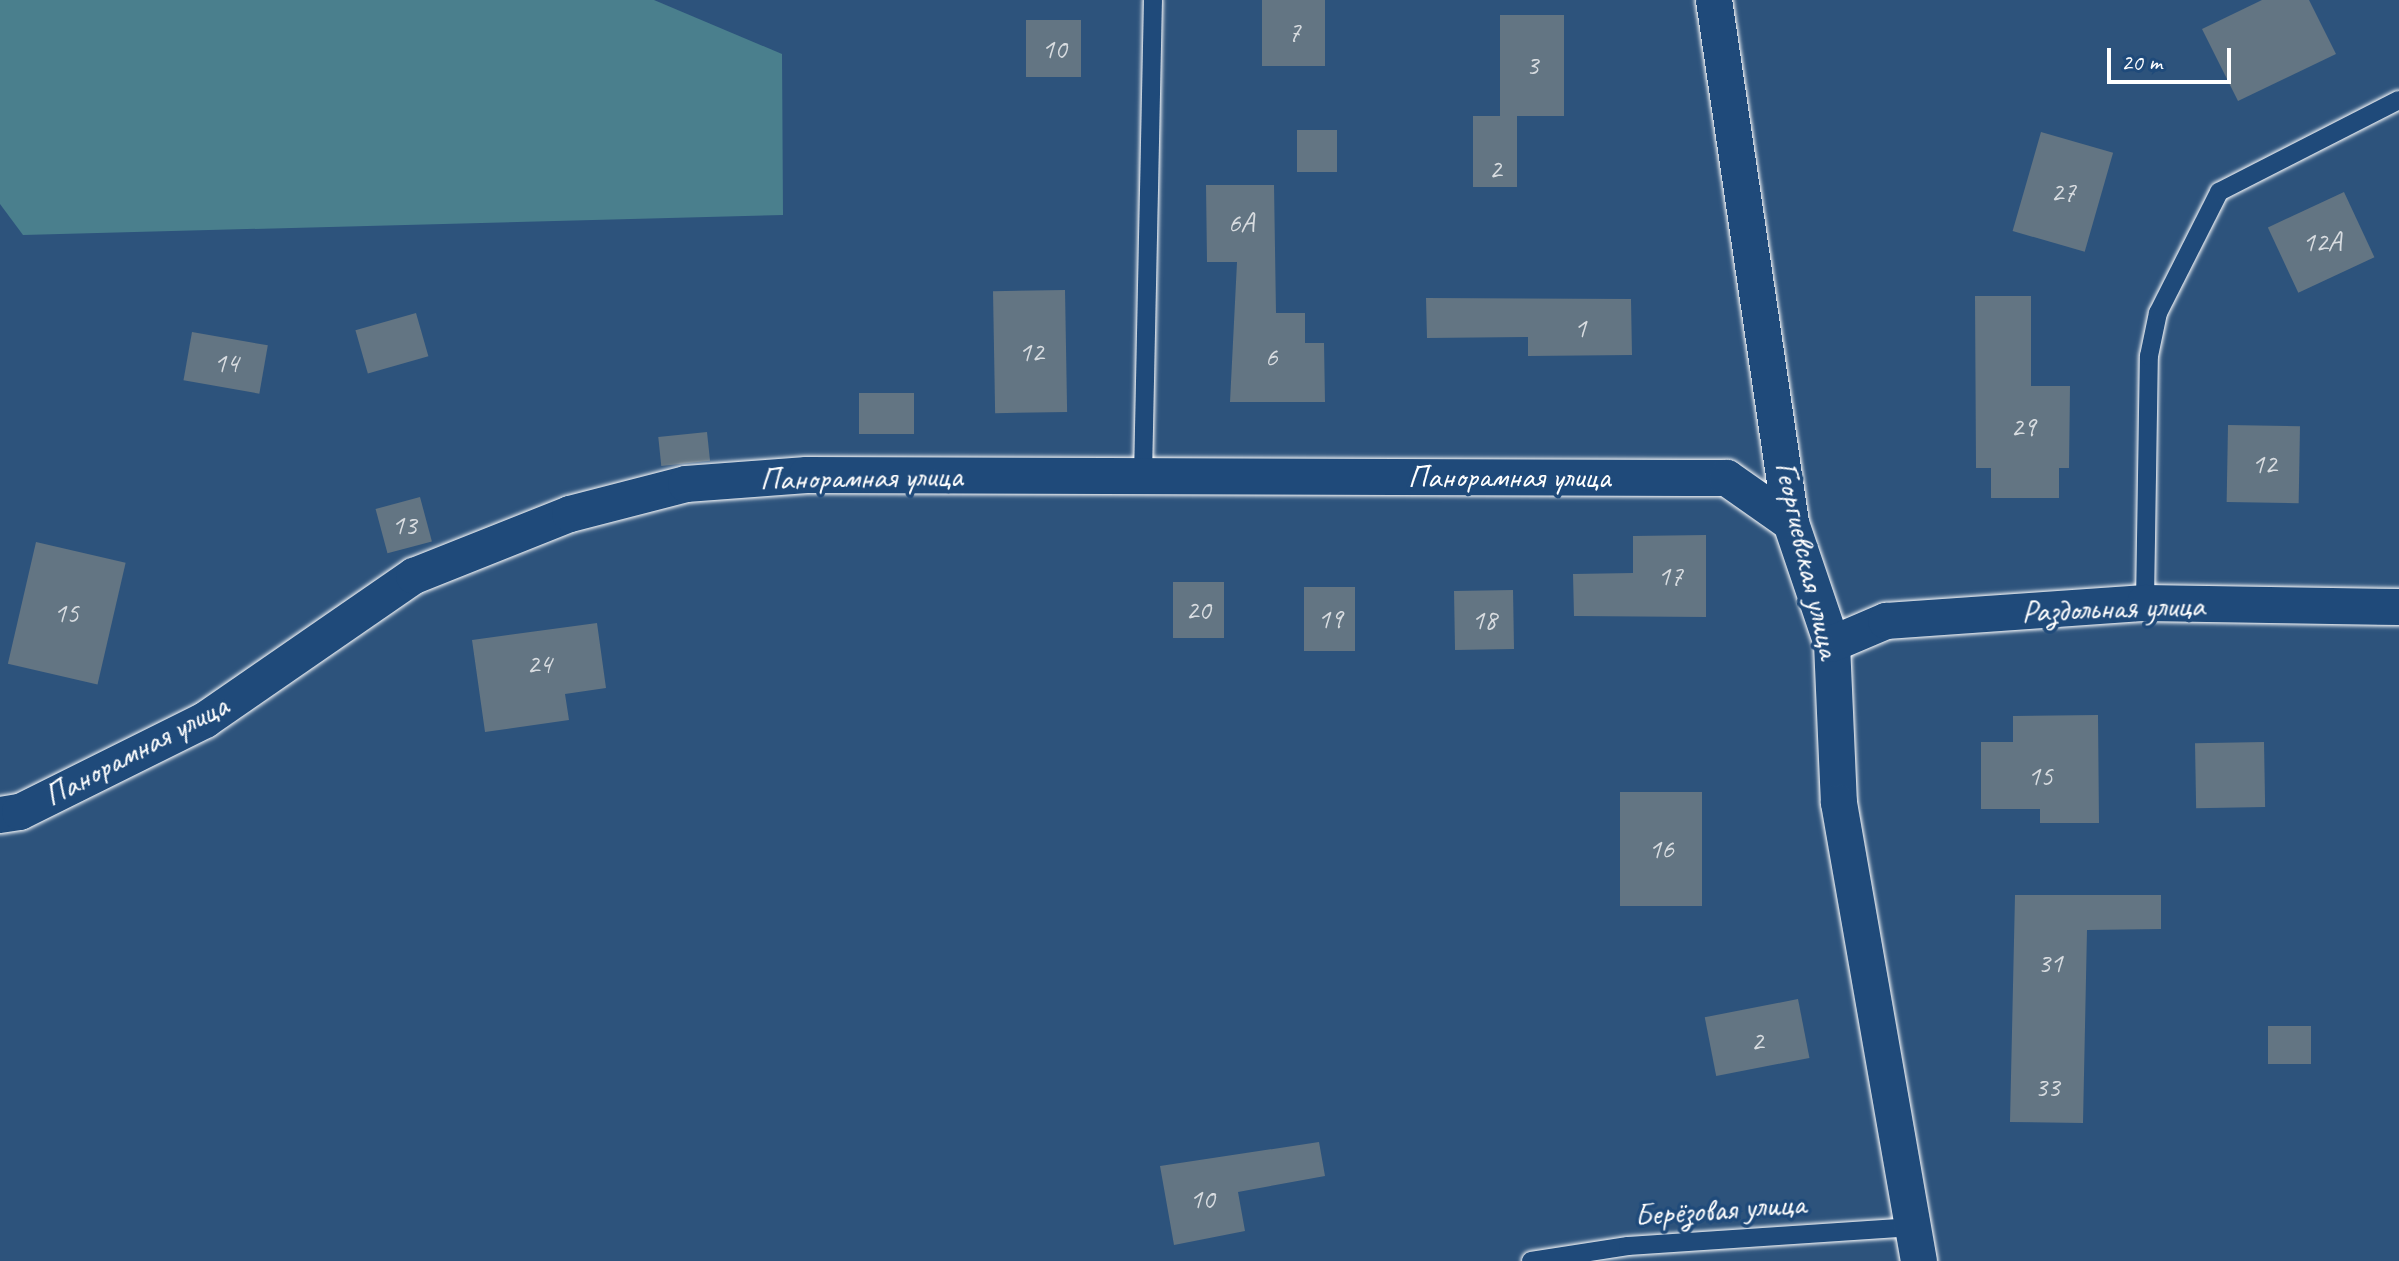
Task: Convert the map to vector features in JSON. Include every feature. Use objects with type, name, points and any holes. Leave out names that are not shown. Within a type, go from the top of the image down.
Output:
[{"type":"street","name":"Георгиевская улица","points":[[1714,0],[1791,523],[1832,644],[1839,803],[1916,1244]]},
{"type":"street","name":"Панорамная улица","points":[[0,815],[20,812],[205,720],[414,576],[570,514],[686,484],[807,475],[1727,478],[1791,523]]},
{"type":"street","name":"Раздольная улица","points":[[1832,644],[1886,621],[2145,603],[2399,607]]},
{"type":"lane","points":[[1143,476],[1153,0]]},
{"type":"lane","points":[[2145,603],[2149,356],[2158,313],[2219,192],[2399,100]]},
{"type":"lane","name":"Берёзовая улица","points":[[1531,1261],[1628,1246],[1916,1244]]},
{"type":"green space","points":[[0,0],[654,0],[782,54],[783,215],[23,235],[0,204]]},
{"type":"building","points":[[1262,0],[1325,0],[1325,66],[1262,66]]},
{"type":"building","points":[[2262,0],[2309,0],[2336,54],[2238,101],[2202,29]]},
{"type":"building","points":[[1500,15],[1564,15],[1564,116],[1500,116]]},
{"type":"building","points":[[1026,20],[1081,20],[1081,77],[1026,77]]},
{"type":"building","points":[[1473,116],[1517,116],[1517,187],[1473,187]]},
{"type":"building","points":[[1297,130],[1337,130],[1337,172],[1297,172]]},
{"type":"building","points":[[2041,132],[2113,153],[2085,252],[2013,231]]},
{"type":"building","points":[[1206,185],[1274,185],[1276,313],[1305,313],[1305,343],[1324,343],[1325,402],[1230,402],[1237,262],[1207,262]]},
{"type":"building","points":[[2344,192],[2374,257],[2298,293],[2268,227]]},
{"type":"building","points":[[1065,290],[1067,412],[995,413],[993,291]]},
{"type":"building","points":[[1975,296],[2031,296],[2031,386],[2070,386],[2069,468],[2059,468],[2059,498],[1991,498],[1991,468],[1976,468]]},
{"type":"building","points":[[1426,298],[1631,299],[1632,355],[1528,356],[1528,337],[1427,338]]},
{"type":"building","points":[[416,313],[428,356],[368,374],[355,330]]},
{"type":"building","points":[[192,332],[268,345],[259,394],[183,380]]},
{"type":"building","points":[[859,393],[914,393],[914,434],[859,434]]},
{"type":"building","points":[[2228,425],[2300,426],[2299,503],[2227,502]]},
{"type":"building","points":[[707,432],[710,461],[661,466],[658,437]]},
{"type":"building","points":[[420,497],[432,541],[387,553],[376,509]]},
{"type":"building","points":[[1706,535],[1706,617],[1574,616],[1573,574],[1633,573],[1633,536]]},
{"type":"building","points":[[36,542],[126,563],[98,684],[8,664]]},
{"type":"building","points":[[1173,582],[1224,582],[1224,638],[1173,638]]},
{"type":"building","points":[[1304,587],[1355,587],[1355,651],[1304,651]]},
{"type":"building","points":[[1513,590],[1514,649],[1455,650],[1454,591]]},
{"type":"building","points":[[597,623],[606,688],[565,694],[569,720],[485,732],[472,640]]},
{"type":"building","points":[[2098,715],[2099,823],[2040,823],[2040,809],[1981,809],[1981,742],[2013,742],[2013,716]]},
{"type":"building","points":[[2264,742],[2265,807],[2196,808],[2195,743]]},
{"type":"building","points":[[1620,792],[1702,792],[1702,906],[1620,906]]},
{"type":"building","points":[[2015,895],[2161,895],[2161,929],[2087,930],[2083,1123],[2010,1122]]},
{"type":"building","points":[[1798,999],[1809,1058],[1716,1076],[1705,1017]]},
{"type":"building","points":[[2268,1026],[2311,1026],[2311,1064],[2268,1064]]},
{"type":"building","points":[[1319,1142],[1325,1176],[1238,1192],[1245,1231],[1174,1245],[1160,1166]]}]
